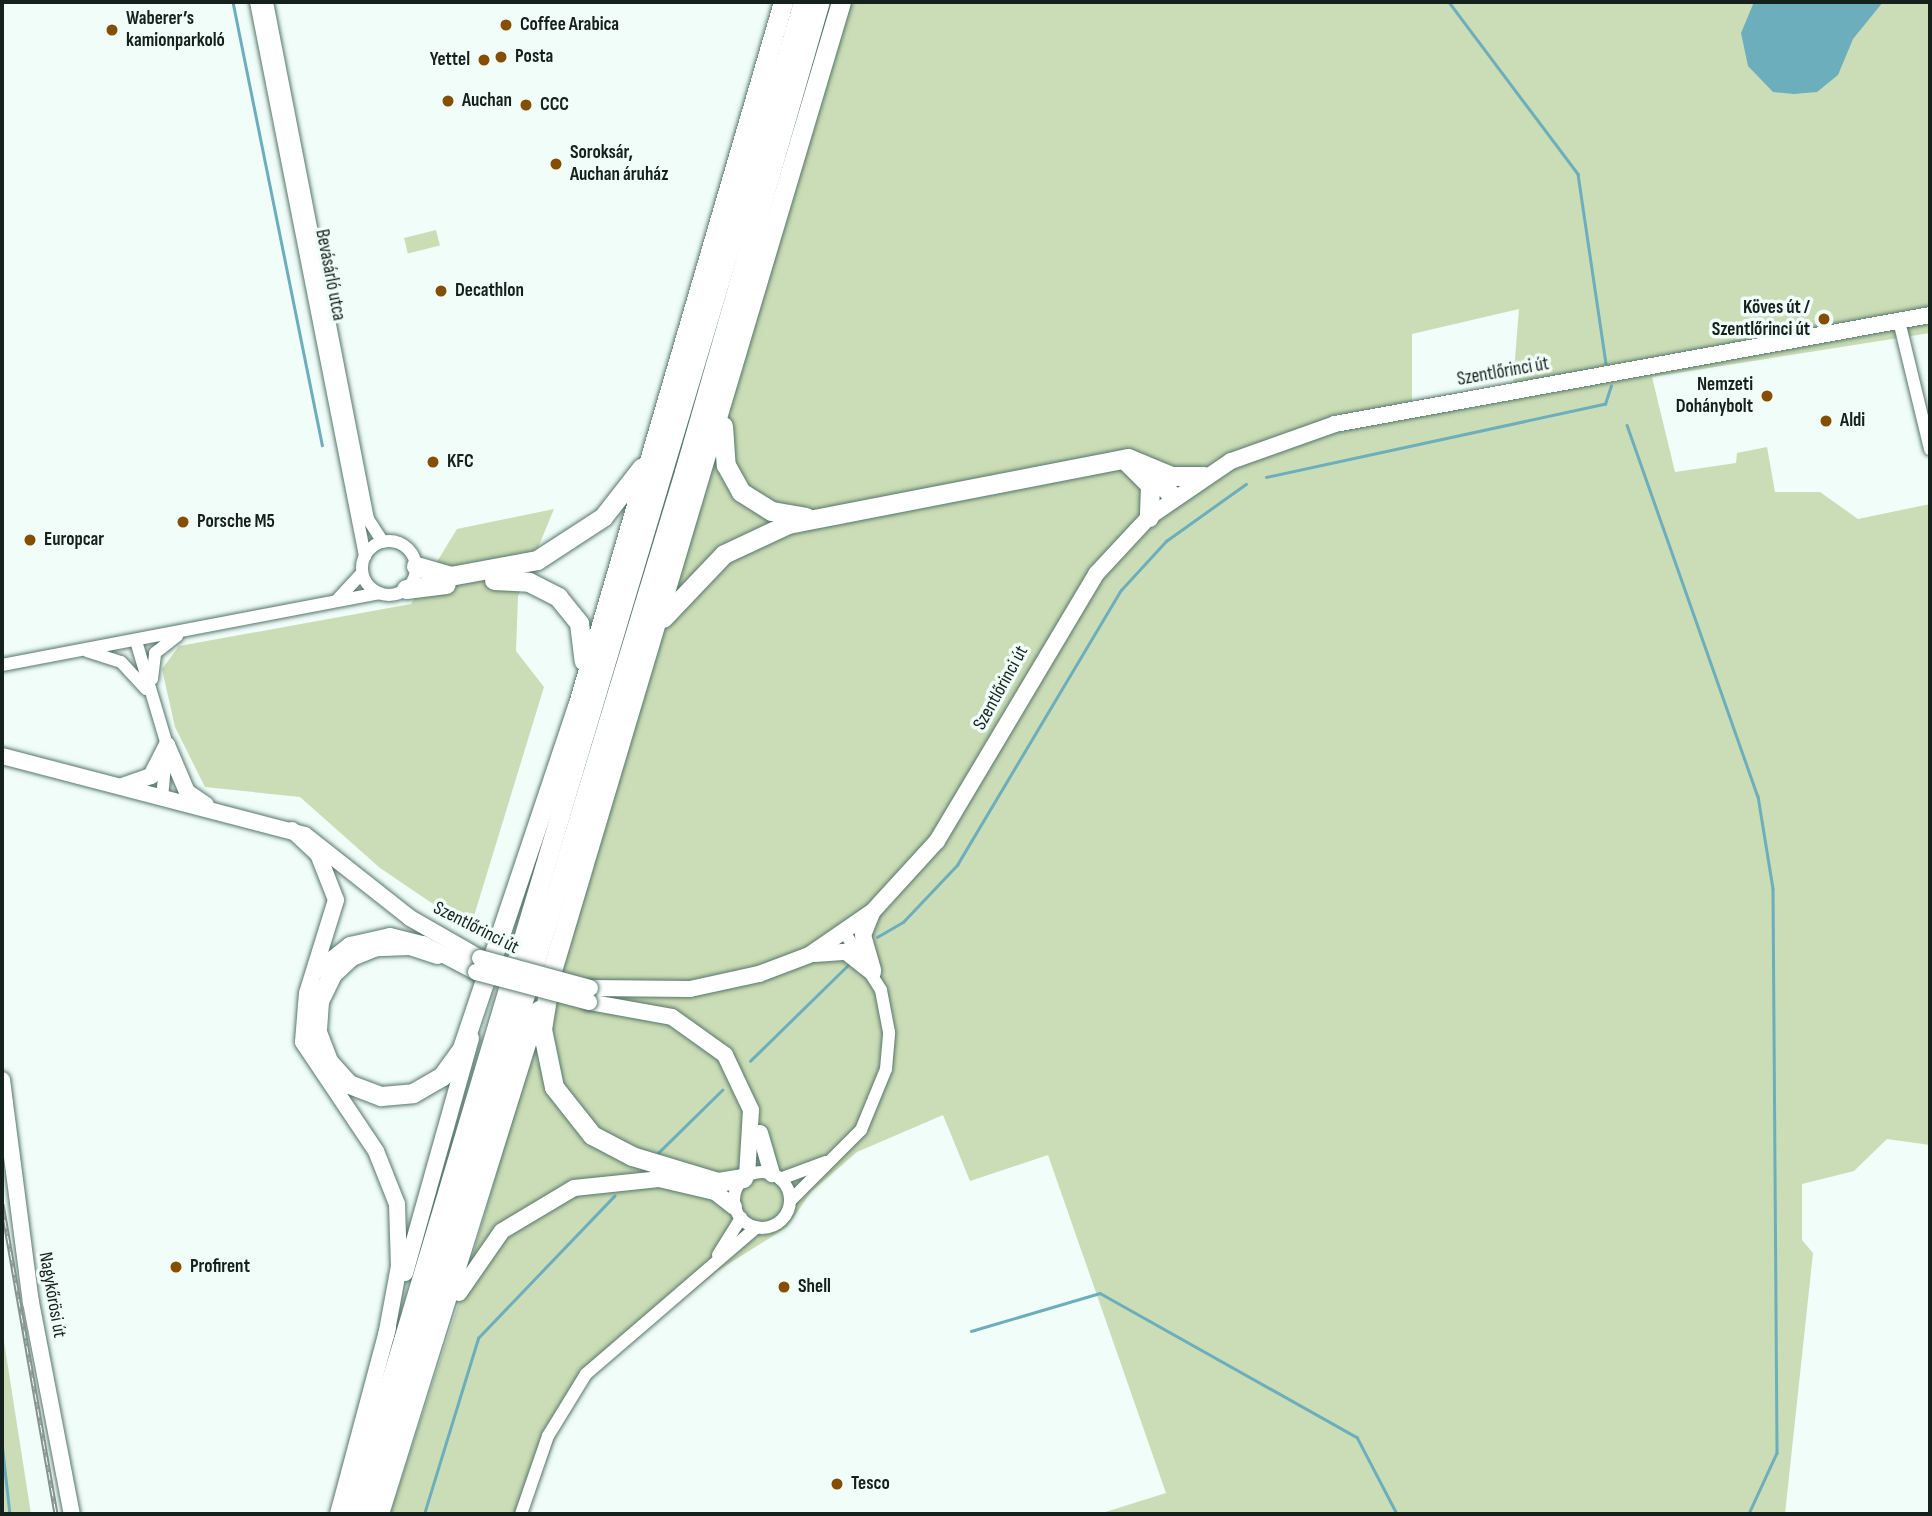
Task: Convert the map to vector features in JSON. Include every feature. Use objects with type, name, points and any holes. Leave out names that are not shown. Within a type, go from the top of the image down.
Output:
[{"type":"highway","points":[[437,954],[388,944],[358,952],[337,967],[322,992],[316,1022],[323,1052],[341,1077],[381,1096],[429,1086],[458,1056],[577,707],[664,418],[783,2]]},
{"type":"highway","points":[[351,1514],[803,2]]},
{"type":"highway","points":[[367,1514],[684,472],[820,2]]},
{"type":"highway","points":[[745,1177],[718,1182],[632,1156],[574,1119],[554,1087],[543,1050],[551,974],[727,392],[841,2]]},
{"type":"highway","points":[[727,392],[724,456],[735,484],[759,506],[813,518]]},
{"type":"highway","points":[[416,566],[441,577],[508,568],[570,543],[626,492],[664,418]]},
{"type":"highway","points":[[655,630],[724,554],[774,529],[813,518],[1122,458],[1140,459],[1164,473],[1204,476]]},
{"type":"highway","points":[[1122,458],[1149,471],[1173,497]]},
{"type":"highway","points":[[1122,458],[1150,485],[1149,517]]},
{"type":"highway","points":[[1164,473],[1173,497]]},
{"type":"highway","points":[[406,589],[508,579],[549,591],[573,613],[584,639],[577,707]]},
{"type":"main road","name":"Szentlőrinci út","points":[[2,756],[292,830],[327,848],[411,918],[478,965],[590,995],[712,986],[809,955],[845,933],[873,911],[933,847],[1065,619],[1149,517],[1204,476],[1262,446],[1335,424],[1930,315]]},
{"type":"main road","points":[[116,786],[151,776],[167,745]]},
{"type":"main road","points":[[167,745],[187,792],[216,812]]},
{"type":"main road","points":[[292,830],[318,854],[336,900],[304,1009],[308,1057],[376,1151],[397,1204],[399,1266],[386,1336]]},
{"type":"main road","points":[[873,911],[863,935],[873,973]]},
{"type":"main road","points":[[315,972],[340,951],[371,937],[409,939],[437,954],[478,965]]},
{"type":"main road","points":[[809,955],[846,952],[873,973]]},
{"type":"main road","points":[[381,1514],[551,974]]},
{"type":"main road","points":[[338,1514],[386,1336],[432,1184],[482,991]]},
{"type":"main road","points":[[590,995],[650,1011],[697,1030],[730,1062],[776,1176]]},
{"type":"main road","name":"Nagykőrösi út","points":[[2,1080],[31,1302],[72,1514]]},
{"type":"main road","points":[[745,1177],[751,1110]]},
{"type":"main road","points":[[436,1343],[491,1242],[554,1197],[598,1181],[650,1179],[715,1192],[738,1213]]},
{"type":"street","name":"Bevásárló utca","points":[[256,2],[365,556]]},
{"type":"street","points":[[268,2],[366,507],[383,542]]},
{"type":"street","points":[[1899,321],[1930,449]]},
{"type":"street","points":[[2,665],[332,604],[378,593],[406,589],[416,566],[405,546],[383,542],[365,556],[362,573],[332,604]]},
{"type":"street","points":[[362,573],[378,593]]},
{"type":"street","points":[[152,697],[155,653],[183,632]]},
{"type":"street","points":[[136,641],[167,745],[162,798]]},
{"type":"street","points":[[83,650],[121,662],[152,697]]},
{"type":"street","points":[[521,1514],[548,1436],[577,1385],[757,1227],[781,1220],[790,1201],[836,1158],[866,1121],[886,1069],[888,1021],[873,973],[845,933]]},
{"type":"street","points":[[710,1267],[738,1213],[745,1177],[776,1176],[836,1158]]},
{"type":"street","points":[[776,1176],[790,1201]]},
{"type":"street","points":[[738,1213],[757,1227]]},
{"type":"green space","points":[[849,2],[1930,2],[1930,333],[1652,377],[1675,472],[1736,463],[1737,453],[1767,447],[1775,492],[1820,492],[1858,519],[1930,504],[1930,1145],[1887,1139],[1854,1171],[1802,1184],[1802,1240],[1813,1253],[1785,1514],[1099,1514],[1166,1493],[1048,1155],[970,1181],[943,1115],[857,1152],[811,1192],[787,1227],[716,1272],[594,1372],[559,1427],[527,1514],[390,1514],[458,1305],[480,1263],[472,1258]],"holes":[[[1519,309],[1513,384],[1412,401],[1412,334]]]},
{"type":"green space","points":[[436,230],[440,246],[408,254],[404,238]]},
{"type":"green space","points":[[554,509],[518,596],[516,651],[544,687],[470,929],[380,868],[300,797],[205,787],[175,727],[162,669],[179,646],[411,604],[457,529]]},
{"type":"green space","points":[[3,1335],[31,1514],[2,1514]]},
{"type":"water","points":[[1754,2],[1883,2],[1853,39],[1838,75],[1817,92],[1794,94],[1773,92],[1748,66],[1741,33]]},
{"type":"waterway","points":[[233,2],[322,445]]},
{"type":"waterway","points":[[1449,2],[1578,174],[1606,363]]},
{"type":"waterway","points":[[1266,477],[1605,404],[1611,386]]},
{"type":"waterway","points":[[1627,425],[1758,796],[1773,889],[1777,1453],[1749,1514]]},
{"type":"waterway","points":[[877,937],[903,922],[957,865],[1121,590],[1166,541],[1246,484]]},
{"type":"waterway","points":[[750,1061],[848,965]]},
{"type":"waterway","points":[[658,1153],[722,1090]]},
{"type":"waterway","points":[[424,1514],[478,1338],[614,1196]]},
{"type":"waterway","points":[[971,1331],[1100,1293],[1357,1437],[1397,1514]]},
{"type":"waterway","points":[[2,1443],[10,1514]]},
{"type":"railway","points":[[2,1204],[56,1514]]},
{"type":"place","name":"Coffee Arabica","points":[[506,25]]},
{"type":"place","name":"Waberer’s kamionparkoló","points":[[112,30]]},
{"type":"place","name":"Posta","points":[[501,57]]},
{"type":"place","name":"Yettel","points":[[484,60]]},
{"type":"place","name":"Auchan","points":[[448,101]]},
{"type":"place","name":"CCC","points":[[526,105]]},
{"type":"place","name":"Soroksár, Auchan áruház","points":[[556,164]]},
{"type":"place","name":"Decathlon","points":[[441,291]]},
{"type":"place","name":"Köves út / Szentlőrinci út","points":[[1824,319]]},
{"type":"place","name":"Nemzeti Dohánybolt","points":[[1767,396]]},
{"type":"place","name":"Aldi","points":[[1826,421]]},
{"type":"place","name":"KFC","points":[[433,462]]},
{"type":"place","name":"Porsche M5","points":[[183,522]]},
{"type":"place","name":"Europcar","points":[[30,540]]},
{"type":"place","name":"Profirent","points":[[176,1267]]},
{"type":"place","name":"Shell","points":[[784,1287]]},
{"type":"place","name":"Tesco","points":[[837,1484]]}]
